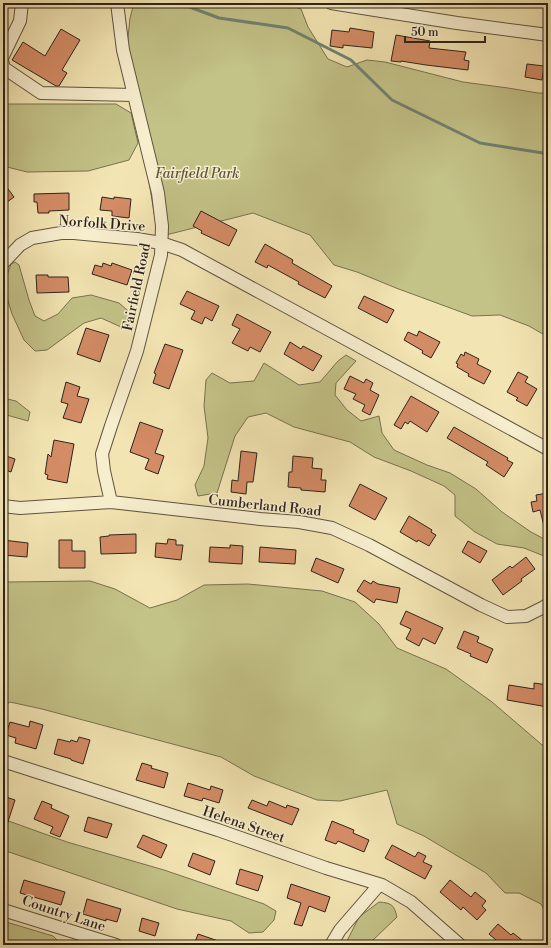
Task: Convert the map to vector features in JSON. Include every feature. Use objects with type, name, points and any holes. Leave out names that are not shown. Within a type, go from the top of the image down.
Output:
[{"type":"street","points":[[3,56],[20,21],[22,3]]},
{"type":"street","name":"Fairfield Road","points":[[111,502],[102,454],[137,351],[160,255],[162,226],[158,193],[123,50],[117,3]]},
{"type":"street","points":[[331,3],[457,23],[548,35]]},
{"type":"street","points":[[3,64],[4,68],[41,93],[134,96]]},
{"type":"street","name":"Norfolk Drive","points":[[3,262],[20,244],[32,238],[61,233],[137,239],[161,243]]},
{"type":"street","points":[[161,243],[182,250],[548,449]]},
{"type":"street","name":"Cumberland Road","points":[[3,506],[20,508],[111,502],[253,519],[299,522],[332,528],[369,545],[481,605],[507,617],[526,616],[548,604]]},
{"type":"street","name":"Helena Street","points":[[3,761],[218,830],[326,868],[379,884],[411,902],[460,945]]},
{"type":"street","points":[[331,945],[340,930],[379,884]]},
{"type":"street","name":"Country Lane","points":[[3,910],[116,945]]},
{"type":"green space","name":"Fairfield Park","points":[[134,3],[286,4],[301,9],[308,27],[328,59],[347,67],[367,60],[385,62],[463,82],[538,93],[548,93],[548,337],[529,326],[500,315],[472,316],[357,272],[334,265],[310,235],[253,213],[158,237],[127,47],[130,18]]},
{"type":"green space","points":[[3,104],[116,104],[131,113],[138,143],[129,160],[88,171],[27,172],[3,166]]},
{"type":"green space","points":[[15,262],[19,265],[35,316],[44,321],[58,314],[72,298],[91,295],[119,303],[133,315],[131,324],[121,327],[101,318],[84,323],[47,350],[35,351],[24,340],[12,314],[6,294],[5,281],[11,264]]},
{"type":"green space","points":[[346,355],[356,361],[336,383],[335,395],[347,410],[361,421],[379,416],[382,433],[394,450],[427,465],[450,473],[476,489],[502,512],[531,532],[548,541],[548,584],[544,579],[544,556],[524,548],[497,544],[475,532],[455,516],[455,495],[444,486],[411,471],[374,457],[350,442],[294,427],[266,413],[248,417],[235,436],[217,493],[198,496],[195,485],[204,466],[208,438],[204,406],[206,380],[212,373],[230,383],[254,381],[264,363],[299,385],[320,382],[338,361]]},
{"type":"green space","points":[[3,398],[16,401],[30,412],[28,421],[3,414]]},
{"type":"green space","points":[[3,577],[9,582],[90,581],[115,589],[150,608],[177,600],[204,585],[248,584],[322,591],[355,602],[379,624],[397,648],[446,669],[492,702],[548,750],[548,917],[541,904],[519,893],[505,893],[486,873],[424,836],[397,824],[387,790],[340,801],[317,800],[254,776],[221,757],[42,709],[10,702],[3,707]]},
{"type":"green space","points":[[3,819],[67,842],[164,870],[264,904],[276,911],[274,920],[263,932],[249,933],[231,921],[177,909],[3,850]]},
{"type":"green space","points":[[379,902],[392,905],[397,917],[371,942],[371,945],[345,945],[359,917]]},
{"type":"green space","points":[[548,917],[548,935],[543,930]]},
{"type":"green space","points":[[3,921],[53,936],[62,945],[3,945]]},
{"type":"building","points":[[350,28],[374,32],[372,48],[343,45],[343,48],[330,46],[332,30],[349,32]]},
{"type":"building","points":[[61,29],[80,40],[62,70],[67,73],[59,86],[56,86],[12,60],[23,42],[45,56]]},
{"type":"building","points":[[396,35],[430,41],[429,48],[466,52],[464,60],[469,61],[468,70],[391,61]]},
{"type":"building","points":[[527,64],[544,66],[542,80],[525,77]]},
{"type":"building","points":[[3,182],[14,197],[3,205]]},
{"type":"building","points":[[69,193],[69,210],[38,213],[37,202],[34,202],[34,194]]},
{"type":"building","points":[[102,197],[131,199],[129,218],[112,216],[112,211],[100,210]]},
{"type":"building","points":[[201,211],[237,230],[229,246],[201,233],[202,231],[193,226]]},
{"type":"building","points":[[265,244],[293,260],[292,263],[332,286],[325,298],[298,284],[299,282],[268,265],[267,268],[255,262]]},
{"type":"building","points":[[103,263],[111,266],[112,263],[132,270],[127,285],[92,274],[95,265],[102,267]]},
{"type":"building","points":[[36,275],[48,275],[48,277],[68,277],[69,292],[37,293]]},
{"type":"building","points":[[187,291],[219,306],[212,321],[205,317],[202,324],[191,319],[195,311],[180,304]]},
{"type":"building","points":[[364,296],[394,310],[387,323],[358,308]]},
{"type":"building","points":[[237,314],[271,332],[260,352],[250,347],[248,351],[232,343],[240,329],[232,325]]},
{"type":"building","points":[[86,328],[109,335],[100,362],[77,354]]},
{"type":"building","points":[[419,331],[440,342],[431,358],[422,353],[423,351],[404,340],[408,332],[417,336]]},
{"type":"building","points":[[290,342],[301,349],[303,346],[322,356],[313,371],[284,354]]},
{"type":"building","points":[[165,344],[183,350],[169,389],[153,383],[156,374],[154,373]]},
{"type":"building","points":[[465,352],[479,359],[477,364],[491,371],[484,384],[468,376],[469,374],[457,367],[458,364],[456,363],[461,354],[464,356]]},
{"type":"building","points":[[518,372],[528,377],[525,382],[537,389],[527,406],[516,400],[518,398],[507,392]]},
{"type":"building","points":[[350,376],[364,383],[366,379],[373,383],[370,390],[379,395],[370,415],[362,411],[365,405],[353,399],[356,394],[344,389]]},
{"type":"building","points":[[66,382],[80,387],[77,396],[89,399],[81,423],[63,418],[68,404],[61,402]]},
{"type":"building","points":[[411,396],[439,412],[427,432],[410,421],[408,424],[405,422],[401,429],[394,425]]},
{"type":"building","points":[[140,422],[163,430],[155,453],[164,456],[158,474],[145,469],[149,459],[130,452]]},
{"type":"building","points":[[454,427],[508,458],[507,460],[513,463],[504,477],[486,465],[488,462],[447,438]]},
{"type":"building","points":[[54,440],[74,444],[67,483],[47,479],[48,475],[45,474],[48,454],[51,457]]},
{"type":"building","points":[[241,451],[257,453],[253,482],[247,482],[246,494],[231,492],[232,480],[238,481]]},
{"type":"building","points":[[3,455],[15,459],[11,472],[3,469]]},
{"type":"building","points":[[293,456],[313,458],[312,468],[322,469],[321,480],[326,480],[325,492],[301,490],[301,488],[288,487],[289,472],[292,472]]},
{"type":"building","points":[[360,484],[387,498],[375,520],[349,506]]},
{"type":"building","points":[[548,493],[548,529],[545,530],[540,510],[533,512],[531,502],[537,501],[536,495]]},
{"type":"building","points":[[409,516],[432,530],[431,532],[436,535],[429,546],[418,540],[417,542],[400,532]]},
{"type":"building","points":[[136,534],[136,553],[101,554],[100,537],[109,535]]},
{"type":"building","points":[[168,539],[176,540],[176,545],[183,545],[181,560],[155,557],[156,543],[167,544]]},
{"type":"building","points":[[3,540],[28,543],[27,557],[3,555]]},
{"type":"building","points":[[59,540],[72,540],[72,551],[85,551],[85,568],[59,568]]},
{"type":"building","points":[[468,541],[487,551],[480,563],[462,552]]},
{"type":"building","points":[[230,545],[243,546],[242,564],[209,562],[210,547],[230,548]]},
{"type":"building","points":[[260,547],[296,550],[295,564],[259,562]]},
{"type":"building","points":[[526,557],[535,569],[503,595],[492,580],[510,566],[512,568]]},
{"type":"building","points":[[316,558],[344,569],[338,583],[311,571]]},
{"type":"building","points":[[364,580],[371,584],[373,581],[378,584],[400,588],[397,603],[376,599],[374,603],[357,591]]},
{"type":"building","points":[[406,611],[443,628],[435,644],[423,638],[419,646],[406,639],[411,629],[400,624]]},
{"type":"building","points":[[464,631],[479,637],[477,642],[493,649],[487,663],[470,656],[471,654],[457,648]]},
{"type":"building","points":[[534,683],[548,685],[548,707],[507,700],[509,685],[534,689]]},
{"type":"building","points":[[30,721],[43,725],[36,749],[15,743],[16,738],[6,735],[10,722],[29,727]]},
{"type":"building","points":[[79,737],[90,740],[83,764],[54,754],[58,739],[77,742]]},
{"type":"building","points":[[142,763],[152,766],[151,768],[168,773],[164,788],[136,780]]},
{"type":"building","points":[[188,783],[210,790],[211,786],[223,790],[219,803],[203,798],[202,801],[184,796]]},
{"type":"building","points":[[3,796],[15,800],[5,831],[3,831]]},
{"type":"building","points":[[252,800],[267,806],[269,801],[286,808],[287,805],[299,809],[292,825],[248,808]]},
{"type":"building","points":[[42,801],[52,805],[51,808],[69,816],[60,837],[50,833],[53,827],[34,819]]},
{"type":"building","points":[[88,817],[112,824],[107,838],[84,831]]},
{"type":"building","points":[[332,821],[354,830],[353,833],[369,840],[364,852],[338,841],[336,844],[325,840]]},
{"type":"building","points":[[143,835],[167,845],[161,858],[137,847]]},
{"type":"building","points":[[392,845],[415,857],[418,852],[426,856],[423,862],[432,866],[425,879],[385,858]]},
{"type":"building","points":[[193,853],[215,861],[210,875],[188,866]]},
{"type":"building","points":[[240,869],[263,876],[258,891],[236,884]]},
{"type":"building","points":[[24,880],[65,892],[61,905],[20,893]]},
{"type":"building","points":[[450,880],[471,897],[475,892],[486,901],[482,906],[486,910],[477,920],[463,907],[461,910],[440,892]]},
{"type":"building","points":[[291,884],[330,897],[325,912],[309,906],[302,926],[294,924],[301,903],[287,898]]},
{"type":"building","points":[[87,899],[121,909],[117,922],[106,919],[106,921],[83,914]]},
{"type":"building","points":[[142,918],[159,923],[155,936],[139,931]]},
{"type":"building","points":[[498,924],[511,935],[513,933],[528,945],[509,945],[505,942],[502,945],[489,934]]},
{"type":"building","points":[[198,934],[227,944],[227,945],[194,945]]},
{"type":"waterway","points":[[179,3],[219,18],[288,28],[351,60],[392,100],[480,143],[543,153],[548,159]]}]
